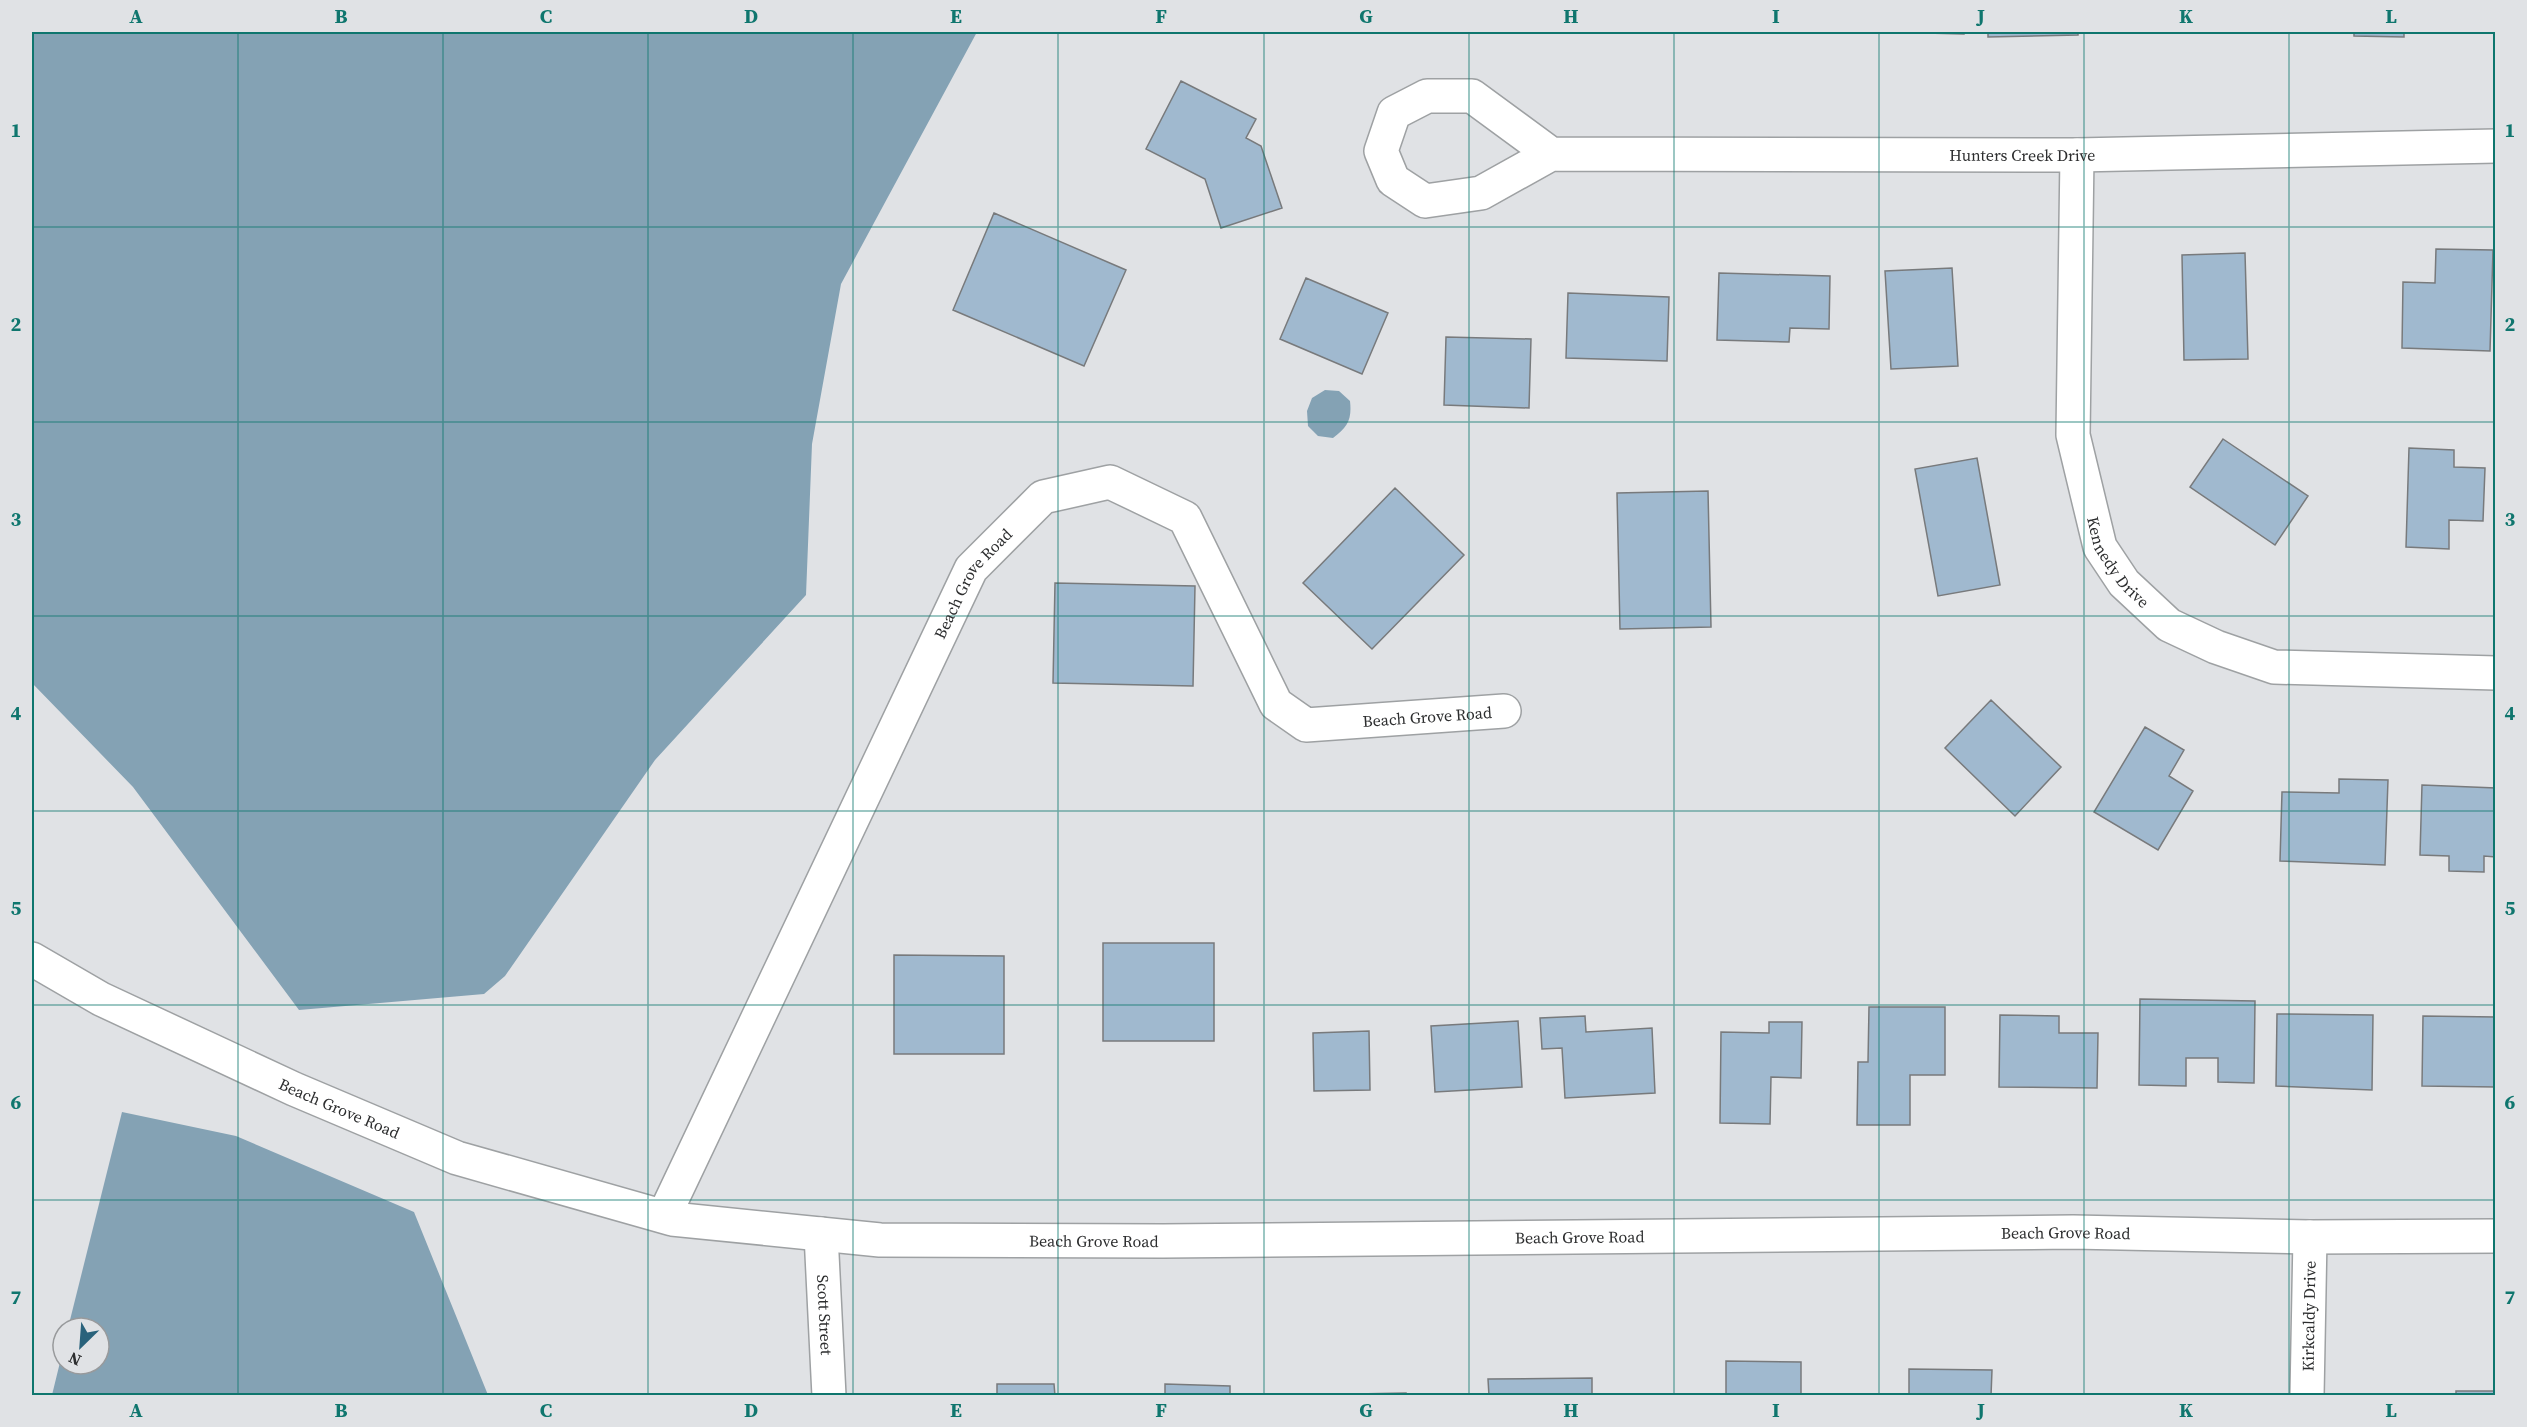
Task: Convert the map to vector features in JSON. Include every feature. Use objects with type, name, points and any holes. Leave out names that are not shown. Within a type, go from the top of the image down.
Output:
[{"type":"street","name":"Hunters Creek Drive","points":[[1551,154],[1472,96],[1427,96],[1394,113],[1381,152],[1393,180],[1425,201],[1481,193],[1551,154],[2078,155],[2496,146]]},
{"type":"street","name":"Kennedy Drive","points":[[2078,155],[2073,435],[2100,547],[2124,583],[2169,625],[2216,647],[2274,667],[2496,673]]},
{"type":"street","name":"Beach Grove Road","points":[[664,1216],[971,569],[1043,497],[1110,482],[1185,518],[1276,704],[1306,725],[1504,711]]},
{"type":"street","name":"Beach Grove Road","points":[[32,959],[101,999],[294,1089],[456,1158],[664,1216],[821,1234],[880,1240],[1147,1241],[2061,1232],[2310,1237],[2496,1236]]},
{"type":"street","name":"Scott Street","points":[[821,1234],[829,1395]]},
{"type":"street","name":"Kirkcaldy Drive","points":[[2307,1395],[2310,1237]]},
{"type":"water","points":[[32,32],[977,32],[841,284],[812,444],[806,595],[655,760],[505,976],[484,994],[299,1010],[133,787],[32,683]]},
{"type":"water","points":[[1325,390],[1339,391],[1350,401],[1348,422],[1333,438],[1318,436],[1308,426],[1307,411],[1312,398]]},
{"type":"water","points":[[122,1112],[236,1136],[414,1212],[488,1395],[52,1395],[57,1376],[111,1376],[111,1316],[71,1316]]},
{"type":"building","points":[[1885,32],[1964,32],[1964,34]]},
{"type":"building","points":[[1988,32],[2078,32],[2078,35],[1988,37]]},
{"type":"building","points":[[2354,32],[2404,32],[2404,37],[2354,36]]},
{"type":"building","points":[[1181,81],[1256,119],[1246,138],[1261,146],[1282,208],[1221,228],[1205,179],[1146,149]]},
{"type":"building","points":[[994,213],[1126,270],[1084,366],[953,310]]},
{"type":"building","points":[[2436,249],[2493,250],[2490,351],[2402,348],[2403,282],[2435,283]]},
{"type":"building","points":[[2245,253],[2248,359],[2184,360],[2182,255]]},
{"type":"building","points":[[1952,268],[1958,366],[1891,369],[1885,271]]},
{"type":"building","points":[[1719,273],[1830,276],[1829,329],[1790,328],[1789,342],[1717,340]]},
{"type":"building","points":[[1306,278],[1388,313],[1362,374],[1280,339]]},
{"type":"building","points":[[1568,293],[1669,297],[1667,361],[1566,358]]},
{"type":"building","points":[[1446,337],[1531,339],[1529,408],[1444,405]]},
{"type":"building","points":[[2223,439],[2308,496],[2275,545],[2190,487]]},
{"type":"building","points":[[2409,448],[2454,450],[2454,467],[2485,468],[2483,521],[2449,520],[2449,549],[2406,547]]},
{"type":"building","points":[[1977,458],[2000,585],[1938,596],[1915,469]]},
{"type":"building","points":[[1395,488],[1464,555],[1372,649],[1303,583]]},
{"type":"building","points":[[1708,491],[1711,627],[1620,629],[1617,493]]},
{"type":"building","points":[[1055,583],[1195,586],[1193,686],[1053,683]]},
{"type":"building","points":[[1991,700],[2061,767],[2015,816],[1945,748]]},
{"type":"building","points":[[2145,727],[2184,750],[2169,776],[2193,791],[2158,850],[2094,812]]},
{"type":"building","points":[[2339,779],[2388,780],[2385,865],[2280,861],[2282,792],[2339,793]]},
{"type":"building","points":[[2422,785],[2496,788],[2496,857],[2484,856],[2484,872],[2449,871],[2449,856],[2420,855]]},
{"type":"building","points":[[1103,943],[1214,943],[1214,1041],[1103,1041]]},
{"type":"building","points":[[894,955],[1004,956],[1004,1054],[894,1054]]},
{"type":"building","points":[[2140,999],[2255,1001],[2254,1083],[2218,1082],[2218,1058],[2186,1058],[2186,1086],[2139,1085]]},
{"type":"building","points":[[1869,1007],[1945,1007],[1945,1075],[1910,1075],[1910,1125],[1857,1125],[1858,1062],[1868,1062]]},
{"type":"building","points":[[2277,1014],[2373,1015],[2372,1090],[2276,1086]]},
{"type":"building","points":[[2000,1015],[2059,1016],[2059,1033],[2098,1033],[2097,1088],[1999,1087]]},
{"type":"building","points":[[1585,1016],[1586,1032],[1652,1028],[1655,1093],[1565,1098],[1562,1048],[1542,1049],[1540,1018]]},
{"type":"building","points":[[2423,1016],[2496,1017],[2496,1087],[2422,1086]]},
{"type":"building","points":[[1518,1021],[1522,1087],[1435,1092],[1431,1026]]},
{"type":"building","points":[[1769,1022],[1802,1022],[1801,1078],[1771,1077],[1770,1124],[1720,1123],[1721,1032],[1769,1033]]},
{"type":"building","points":[[1369,1031],[1370,1090],[1314,1091],[1313,1033]]},
{"type":"building","points":[[1726,1361],[1801,1362],[1801,1396],[1726,1396]]},
{"type":"building","points":[[1909,1369],[1992,1370],[1991,1396],[1909,1396]]},
{"type":"building","points":[[1592,1378],[1592,1396],[1489,1396],[1488,1379]]},
{"type":"building","points":[[997,1384],[1054,1384],[1055,1396],[997,1396]]},
{"type":"building","points":[[1165,1384],[1230,1386],[1230,1396],[1165,1396]]},
{"type":"building","points":[[2456,1391],[2496,1391],[2496,1396],[2456,1396]]},
{"type":"building","points":[[1406,1393],[1406,1396],[1302,1395]]}]
